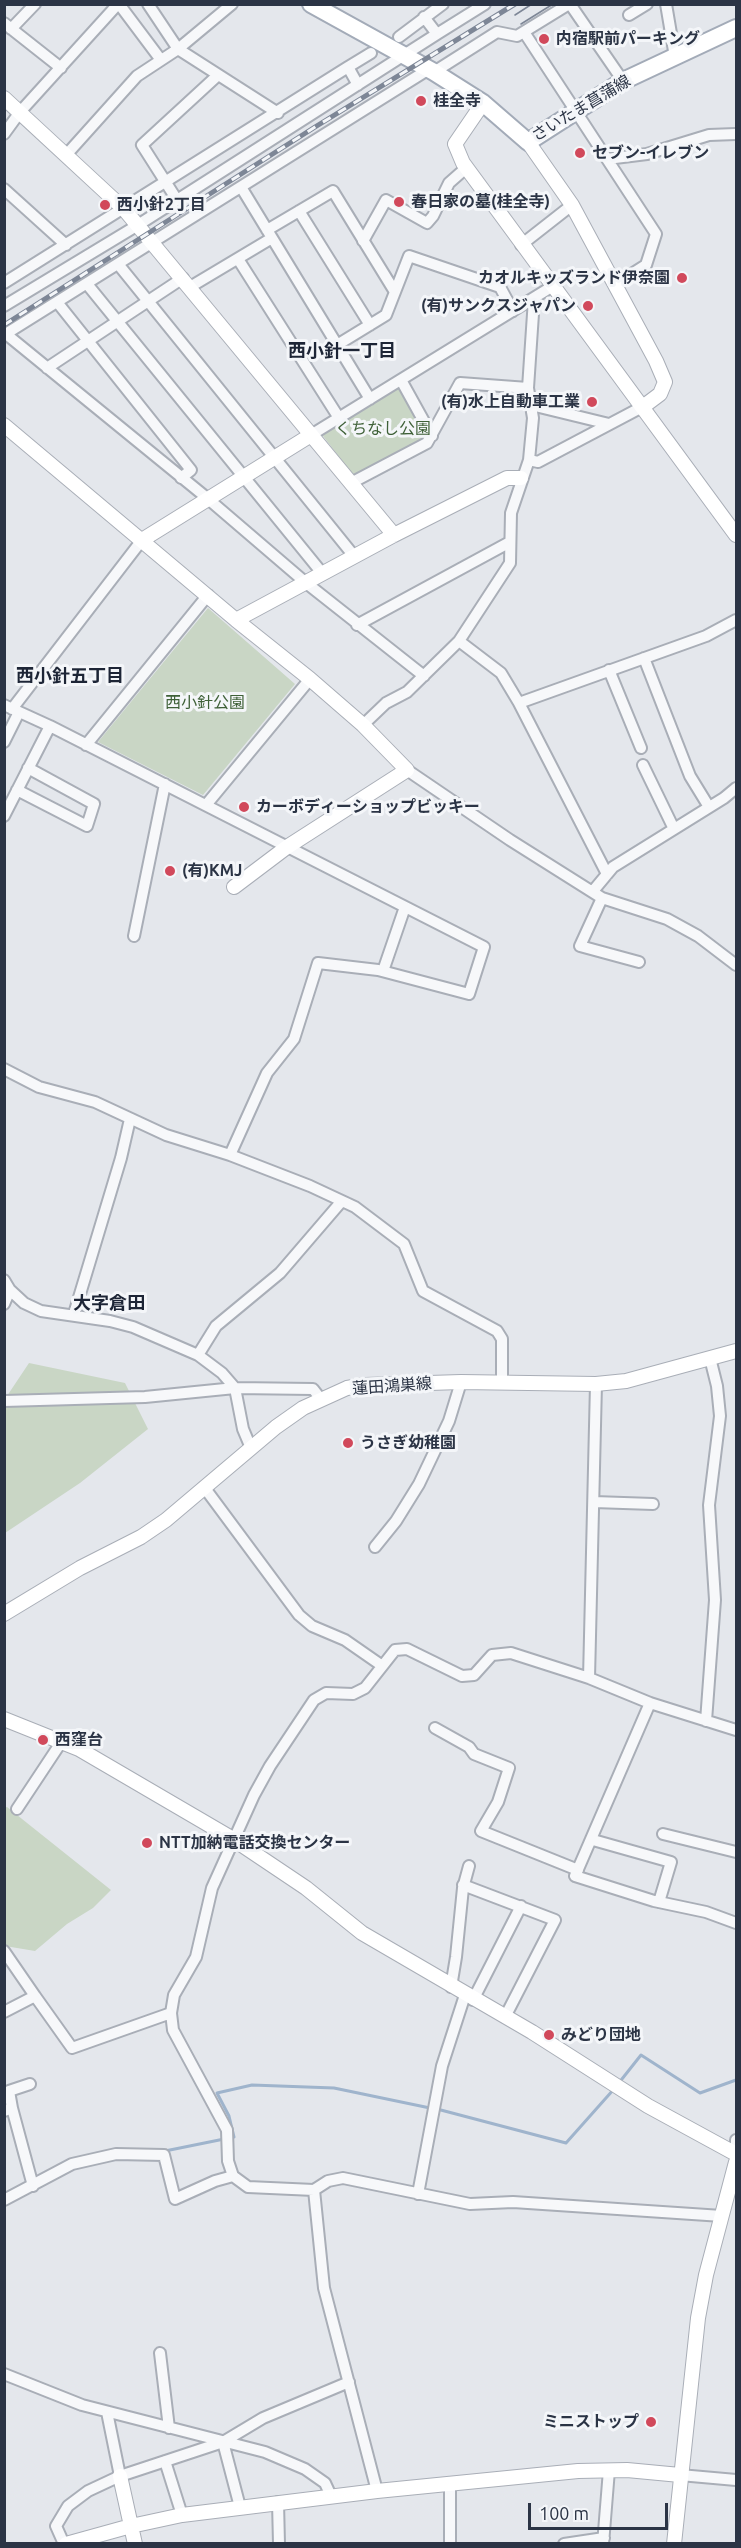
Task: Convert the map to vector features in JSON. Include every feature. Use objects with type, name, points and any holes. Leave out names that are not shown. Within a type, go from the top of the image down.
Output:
[{"type":"main road","name":"さいたま菖蒲線","points":[[311,4],[431,70],[483,103],[528,142],[623,81],[736,28]]},
{"type":"street","points":[[35,4],[8,26],[61,68]]},
{"type":"street","points":[[4,134],[20,112],[118,4],[161,60]]},
{"type":"street","points":[[148,4],[178,49],[278,113]]},
{"type":"street","points":[[67,154],[136,76],[178,49],[232,4]]},
{"type":"street","points":[[399,37],[443,4]]},
{"type":"street","points":[[463,18],[465,4]]},
{"type":"street","points":[[4,306],[138,225],[485,4]]},
{"type":"street","points":[[424,676],[357,625],[207,498],[5,335],[241,187],[497,32],[517,36],[569,4],[623,81]]},
{"type":"street","points":[[629,15],[648,4]]},
{"type":"street","points":[[666,4],[675,57]]},
{"type":"street","points":[[424,17],[437,34]]},
{"type":"street","points":[[524,32],[656,234],[646,265],[616,284]]},
{"type":"street","points":[[4,284],[371,53]]},
{"type":"street","points":[[348,67],[358,85]]},
{"type":"street","points":[[177,200],[142,145],[217,76]]},
{"type":"street","points":[[4,98],[124,209],[393,534]]},
{"type":"street","points":[[483,103],[455,144],[466,168],[521,245],[644,406],[736,535]]},
{"type":"street","points":[[607,159],[647,154],[709,135],[736,134]]},
{"type":"street","points":[[528,142],[572,205],[616,284],[665,382],[660,394],[644,406],[538,462],[529,460]]},
{"type":"street","points":[[363,241],[386,200],[427,222],[434,216],[449,183],[466,168]]},
{"type":"street","points":[[241,187],[370,399]]},
{"type":"street","points":[[4,189],[66,245]]},
{"type":"street","points":[[47,368],[148,302],[238,259],[299,211],[333,191],[395,292]]},
{"type":"street","points":[[521,245],[572,205]]},
{"type":"street","points":[[299,211],[370,325]]},
{"type":"street","points":[[84,234],[96,250]]},
{"type":"street","points":[[337,345],[386,315],[409,256],[500,287],[513,311]]},
{"type":"street","points":[[238,259],[339,418]]},
{"type":"street","points":[[118,264],[354,556]]},
{"type":"street","points":[[87,284],[322,573]]},
{"type":"street","points":[[4,742],[12,709],[142,540],[553,286]]},
{"type":"street","points":[[363,725],[386,703],[407,692],[459,642],[510,563],[511,513],[529,460],[533,418],[528,388],[534,298]]},
{"type":"street","points":[[57,302],[191,470],[182,478]]},
{"type":"street","points":[[401,380],[432,436]]},
{"type":"street","points":[[351,483],[427,442],[460,382],[528,388]]},
{"type":"street","points":[[531,405],[609,424]]},
{"type":"street","points":[[4,425],[236,620],[310,679],[363,725],[407,770],[510,840],[602,898],[667,920],[698,936],[736,965]]},
{"type":"street","points":[[236,620],[393,534],[507,478],[521,478]]},
{"type":"street","points":[[357,625],[510,542]]},
{"type":"street","points":[[86,745],[208,595]]},
{"type":"street","points":[[519,704],[706,636],[736,620]]},
{"type":"street","points":[[459,642],[501,673],[607,874]]},
{"type":"street","points":[[644,658],[690,776],[709,807]]},
{"type":"street","points":[[609,670],[641,748]]},
{"type":"street","points":[[206,805],[310,679]]},
{"type":"street","points":[[12,709],[50,726],[484,947],[469,994],[383,971],[318,963],[294,1039],[267,1073],[230,1155]]},
{"type":"street","points":[[4,816],[12,793],[50,726]]},
{"type":"street","points":[[643,765],[674,829]]},
{"type":"street","points":[[12,793],[87,826],[94,804],[28,768]]},
{"type":"street","points":[[234,887],[287,848],[407,770]]},
{"type":"street","points":[[134,936],[165,784]]},
{"type":"street","points":[[593,891],[612,867],[736,788]]},
{"type":"street","points":[[602,898],[580,946],[639,962]]},
{"type":"street","points":[[383,971],[405,907]]},
{"type":"street","points":[[4,1069],[39,1087],[95,1102],[166,1135],[230,1155],[310,1186],[355,1207],[404,1244],[423,1291],[496,1331],[502,1340],[502,1383]]},
{"type":"street","points":[[74,1314],[121,1158],[130,1119]]},
{"type":"street","points":[[198,1355],[216,1326],[280,1273],[341,1202]]},
{"type":"street","points":[[7,1285],[24,1303],[41,1311],[74,1314],[133,1327],[198,1355],[222,1373],[235,1389],[243,1429],[251,1448]]},
{"type":"street","points":[[4,1304],[7,1285]]},
{"type":"street","name":"蓮田鴻巣線","points":[[4,1614],[80,1568],[141,1537],[166,1520],[297,1412],[320,1398],[347,1388],[364,1385],[461,1382],[596,1384],[626,1381],[736,1350]]},
{"type":"street","points":[[706,1721],[716,1600],[710,1505],[720,1416],[717,1386],[710,1358]]},
{"type":"street","points":[[375,1547],[396,1521],[419,1484],[449,1421],[461,1382]]},
{"type":"street","points":[[589,1678],[596,1384]]},
{"type":"street","points":[[4,1401],[145,1397],[235,1389],[313,1389],[320,1398]]},
{"type":"street","points":[[204,1487],[298,1615],[312,1626],[345,1640],[381,1665]]},
{"type":"street","points":[[594,1502],[653,1504]]},
{"type":"street","points":[[722,2216],[513,2202],[470,2204],[343,2178],[328,2181],[314,2190],[248,2187],[233,2176],[228,2160],[227,2130],[173,2030],[171,2013],[174,1995],[195,1957],[212,1888],[254,1795],[314,1700],[326,1693],[353,1694],[365,1688],[395,1650],[407,1649],[462,1676],[474,1675],[492,1656],[502,1652],[528,1657],[589,1678],[650,1703],[736,1730]]},
{"type":"street","points":[[650,1703],[593,1840],[575,1876],[659,1902],[706,1912],[736,1923]]},
{"type":"street","points":[[4,1719],[62,1742],[233,1839],[306,1888],[362,1933],[505,2017],[648,2106],[736,2152],[736,2140]]},
{"type":"street","points":[[435,1728],[469,1747],[474,1754],[508,1768],[498,1802],[481,1831],[578,1870]]},
{"type":"street","points":[[16,1809],[62,1742]]},
{"type":"street","points":[[663,1834],[736,1851]]},
{"type":"street","points":[[593,1840],[671,1862],[659,1902]]},
{"type":"street","points":[[451,1987],[463,1885],[468,1866]]},
{"type":"street","points":[[463,1885],[555,1920],[505,2017]]},
{"type":"street","points":[[418,2194],[442,2066],[469,1997],[521,1906]]},
{"type":"street","points":[[4,1951],[72,2048],[171,2013]]},
{"type":"street","points":[[4,2012],[35,1996]]},
{"type":"street","points":[[30,2084],[9,2091],[8,2110],[33,2186]]},
{"type":"street","points":[[4,2200],[72,2164],[116,2154],[164,2155],[175,2199],[215,2181],[233,2176]]},
{"type":"street","points":[[674,2544],[698,2318],[706,2275],[736,2162]]},
{"type":"street","points":[[314,2190],[324,2288],[377,2491]]},
{"type":"street","points":[[160,2354],[169,2428]]},
{"type":"street","points":[[4,2374],[82,2405],[265,2452],[305,2469],[325,2483],[331,2496]]},
{"type":"street","points":[[349,2382],[263,2418],[223,2442],[120,2476],[87,2491],[68,2506],[56,2526],[65,2544],[182,2515],[278,2502],[450,2484],[609,2470],[736,2481]]},
{"type":"street","points":[[107,2412],[135,2544]]},
{"type":"street","points":[[223,2442],[240,2507]]},
{"type":"street","points":[[165,2461],[182,2515]]},
{"type":"street","points":[[564,2544],[603,2541],[609,2470]]},
{"type":"street","points":[[450,2484],[450,2544]]},
{"type":"street","points":[[278,2502],[279,2544]]},
{"type":"green space","name":"くちなし公園","points":[[399,387],[426,434],[424,438],[357,476],[353,475],[323,436],[324,432]]},
{"type":"green space","name":"西小針公園","points":[[208,608],[295,684],[203,795],[98,742]]},
{"type":"green space","points":[[29,1363],[125,1383],[148,1429],[80,1483],[5,1533],[5,1399]]},
{"type":"green space","points":[[7,1807],[111,1890],[93,1908],[67,1924],[35,1951],[5,1946],[4,1808]]},
{"type":"waterway","points":[[618,2084],[641,2055],[700,2093],[736,2080]]},
{"type":"waterway","points":[[165,2151],[234,2137],[229,2116],[217,2093],[252,2085],[334,2088],[430,2108]]},
{"type":"waterway","points":[[437,2109],[566,2143],[614,2089]]},
{"type":"tram line","points":[[515,15],[532,4]]},
{"type":"tram line","points":[[521,24],[553,4]]},
{"type":"railway","points":[[4,325],[315,127],[515,4]]},
{"type":"place","name":"内宿駅前パーキング","points":[[544,39]]},
{"type":"place","name":"桂全寺","points":[[421,101]]},
{"type":"place","name":"セブン-イレブン","points":[[580,153]]},
{"type":"place","name":"春日家の墓(桂全寺)","points":[[399,202]]},
{"type":"place","name":"西小針2丁目","points":[[105,205]]},
{"type":"place","name":"カオルキッズランド伊奈園","points":[[682,278]]},
{"type":"place","name":"(有)サンクスジャパン","points":[[588,306]]},
{"type":"place","name":"(有)水上自動車工業","points":[[592,402]]},
{"type":"place","name":"カーボディーショップビッキー","points":[[244,807]]},
{"type":"place","name":"(有)KMJ","points":[[170,871]]},
{"type":"place","name":"うさぎ幼稚園","points":[[348,1443]]},
{"type":"place","name":"西窪台","points":[[43,1740]]},
{"type":"place","name":"NTT加納電話交換センター","points":[[147,1843]]},
{"type":"place","name":"みどり団地","points":[[549,2035]]},
{"type":"place","name":"ミニストップ","points":[[651,2422]]},
{"type":"district","name":"西小針一丁目","points":[[342,351]]},
{"type":"district","name":"西小針五丁目","points":[[70,676]]},
{"type":"district","name":"大字倉田","points":[[109,1303]]}]
